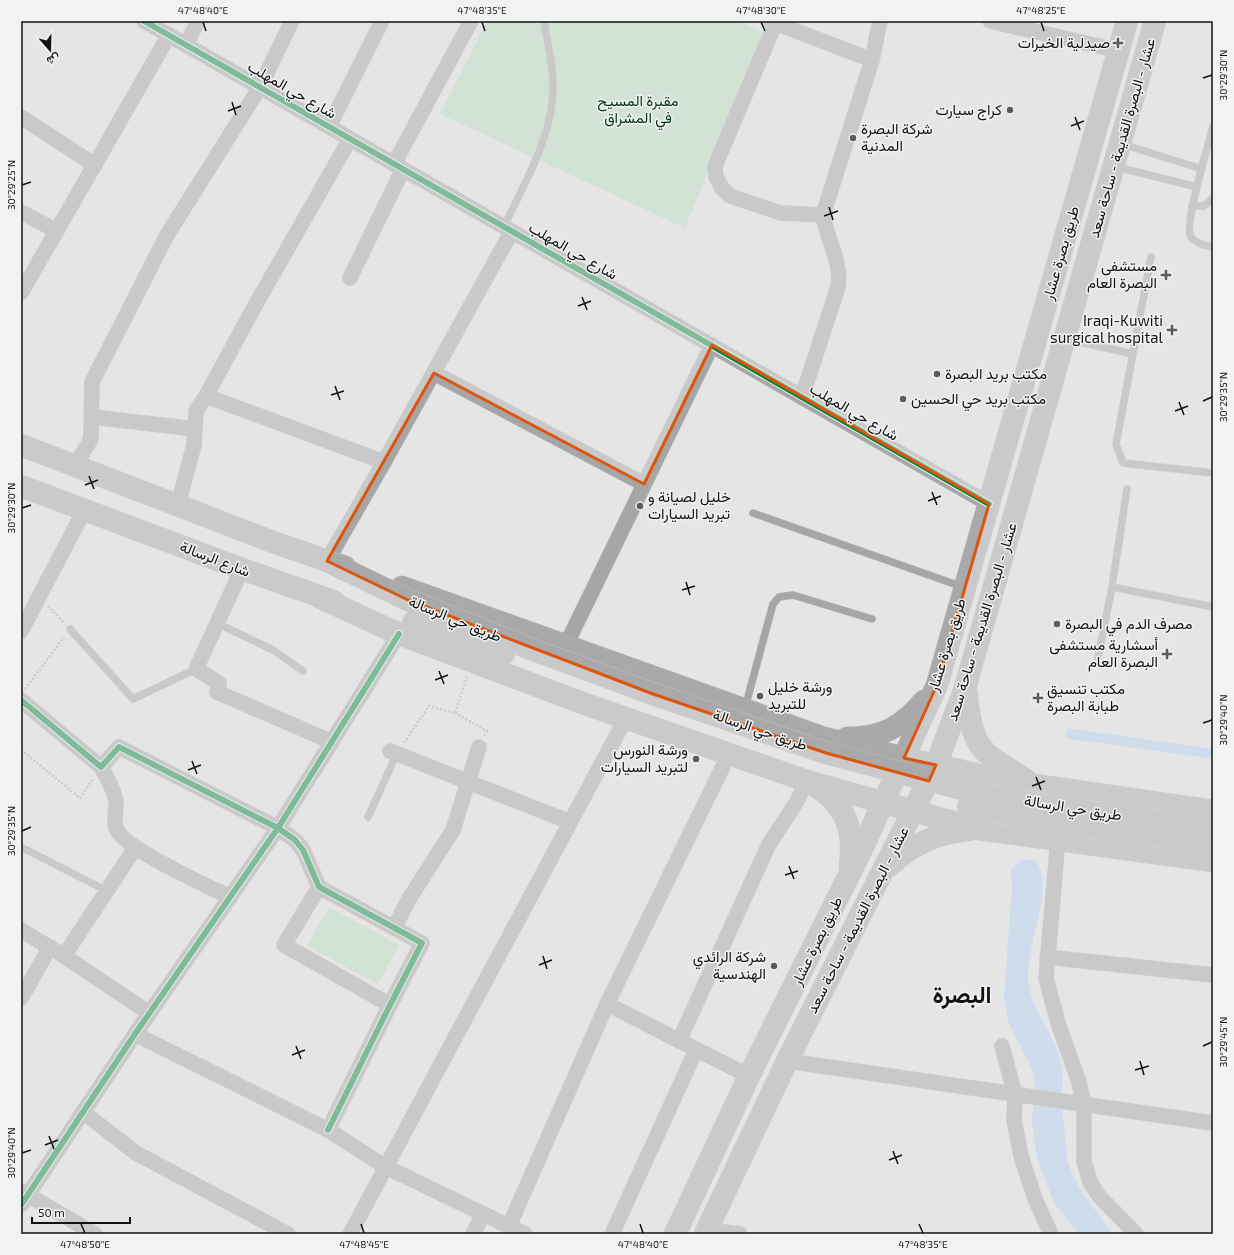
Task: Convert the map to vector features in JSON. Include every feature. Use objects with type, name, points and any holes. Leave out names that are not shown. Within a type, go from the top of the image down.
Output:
[{"type":"main road","name":"طريق بصرة عشار","points":[[675,1234],[749,1076],[848,879],[937,684],[1120,51],[1127,21]]},
{"type":"main road","name":"عشار - البصرة القديمة - ساحة سعد","points":[[706,1232],[788,1061],[881,873],[914,812],[936,765],[965,688],[1155,21]]},
{"type":"main road","name":"طريق حي الرسالة","points":[[21,445],[273,542],[824,738],[1002,780],[1213,811]]},
{"type":"main road","name":"شارع الرسالة","points":[[21,486],[242,569],[406,628]]},
{"type":"main road","name":"طريق حي الرسالة","points":[[327,561],[408,600],[536,651],[653,694],[826,753],[981,794],[1098,813],[1213,827]]},
{"type":"main road","points":[[406,628],[472,661],[626,718],[807,781],[882,803],[978,829],[1213,861]]},
{"type":"main road","name":"طريق حي الرسالة","points":[[406,628],[796,758],[885,786],[1002,814],[1094,828],[1213,843]]},
{"type":"main road","points":[[824,738],[866,738],[888,732],[907,719],[937,684]]},
{"type":"main road","points":[[965,688],[969,719],[976,742],[991,758],[1034,785]]},
{"type":"main road","points":[[807,781],[832,798],[843,812],[847,822],[852,849],[848,879]]},
{"type":"main road","points":[[881,873],[901,855],[924,840],[951,832],[978,829]]},
{"type":"street","name":"شارع حي المهلب","points":[[144,21],[989,504]]},
{"type":"street","points":[[186,45],[198,21]]},
{"type":"street","points":[[76,466],[91,439],[93,416],[92,382],[167,235],[260,87],[292,21]]},
{"type":"street","points":[[329,127],[382,21]]},
{"type":"street","points":[[350,278],[398,166],[471,21]]},
{"type":"street","points":[[802,397],[838,287],[840,275],[834,251],[826,232],[823,215],[872,60],[880,21]]},
{"type":"street","points":[[990,21],[1120,51]]},
{"type":"street","points":[[823,215],[781,213],[730,196],[722,188],[716,177],[715,166],[773,22],[872,60]]},
{"type":"street","points":[[21,293],[169,35]]},
{"type":"street","points":[[21,117],[95,164]]},
{"type":"street","points":[[178,505],[194,445],[196,410],[206,396],[252,310],[350,139]]},
{"type":"street","points":[[21,212],[57,231]]},
{"type":"street","points":[[327,561],[434,373],[508,229]]},
{"type":"street","points":[[566,645],[712,346]]},
{"type":"street","points":[[434,373],[644,484]]},
{"type":"street","points":[[206,396],[384,462]]},
{"type":"street","points":[[93,416],[195,429]]},
{"type":"street","points":[[21,631],[85,510]]},
{"type":"street","points":[[242,569],[196,669],[219,683],[217,692],[332,742]]},
{"type":"street","points":[[95,1234],[23,1197],[278,828],[406,628]]},
{"type":"street","points":[[21,700],[101,768],[114,792],[116,803],[114,816],[116,830],[135,848],[230,897]]},
{"type":"street","points":[[350,1234],[626,718]]},
{"type":"street","points":[[101,768],[119,747],[278,828],[295,840],[303,850],[319,887],[422,943],[328,1130]]},
{"type":"street","points":[[394,928],[409,899],[453,830],[479,747]]},
{"type":"street","points":[[393,752],[570,822]]},
{"type":"street","points":[[507,1230],[607,1004],[730,754]]},
{"type":"street","points":[[679,1040],[769,844],[796,802],[807,781]]},
{"type":"street","points":[[1058,839],[1046,978],[1066,1046],[1079,1082],[1077,1103],[1084,1161],[1090,1182],[1099,1196],[1136,1234]]},
{"type":"street","points":[[64,956],[135,848]]},
{"type":"street","points":[[319,887],[284,945],[390,1005]]},
{"type":"street","points":[[21,930],[64,956],[149,1013]]},
{"type":"street","points":[[21,998],[50,947]]},
{"type":"street","points":[[1047,957],[1213,975]]},
{"type":"street","points":[[607,1004],[749,1076]]},
{"type":"street","points":[[135,1034],[328,1130],[386,1167],[483,1214],[507,1230],[525,1234]]},
{"type":"street","points":[[1002,1046],[1021,1095],[1014,1120],[1021,1156],[1035,1199],[1051,1234]]},
{"type":"street","points":[[612,1234],[696,1050]]},
{"type":"street","points":[[788,1061],[1213,1123]]},
{"type":"street","points":[[83,1112],[136,1153],[288,1234]]},
{"type":"street","points":[[473,1234],[483,1214]]},
{"type":"street","points":[[706,1232],[740,1234]]},
{"type":"lane","points":[[508,229],[531,172],[551,114],[553,84],[544,21]]},
{"type":"lane","points":[[1213,126],[1189,223],[1191,237],[1198,243],[1213,248]]},
{"type":"lane","points":[[1121,144],[1202,169]]},
{"type":"lane","points":[[1114,167],[1197,187]]},
{"type":"lane","points":[[1192,206],[1204,206],[1213,198]]},
{"type":"lane","points":[[1151,257],[1116,444],[1123,463],[1213,473]]},
{"type":"lane","points":[[1065,339],[1133,354]]},
{"type":"lane","points":[[1098,658],[1112,587],[1127,489]]},
{"type":"lane","points":[[753,513],[965,588]]},
{"type":"lane","points":[[1112,587],[1213,607]]},
{"type":"lane","points":[[744,710],[773,604],[779,597],[793,595],[872,619]]},
{"type":"lane","points":[[217,623],[273,650],[303,671]]},
{"type":"lane","points":[[70,629],[133,699],[196,669]]},
{"type":"lane","points":[[368,816],[393,752]]},
{"type":"lane","points":[[21,847],[107,891]]},
{"type":"path","points":[[21,694],[70,629],[39,598]]},
{"type":"path","points":[[455,713],[472,661]]},
{"type":"path","points":[[393,752],[429,706],[455,713],[487,731],[479,747]]},
{"type":"path","points":[[21,750],[80,798],[101,768]]},
{"type":"highlighted area","points":[[712,345],[989,504],[937,685],[904,758],[936,765],[929,781],[826,753],[653,694],[408,600],[327,561],[434,373],[644,484]]},
{"type":"green space","name":"مقبرة المسيح في المشراق","points":[[487,21],[738,21],[765,33],[685,228],[440,114]]},
{"type":"green space","points":[[329,907],[399,945],[378,984],[307,946]]},
{"type":"water","points":[[1068,728],[1213,749],[1213,759],[1065,738]]},
{"type":"water","points":[[1024,859],[1036,861],[1041,872],[1043,886],[1042,901],[1029,963],[1029,988],[1037,1011],[1058,1052],[1062,1067],[1062,1108],[1067,1160],[1071,1172],[1081,1190],[1112,1234],[1079,1234],[1054,1203],[1037,1159],[1032,1121],[1035,1081],[1033,1071],[1008,1022],[1004,996],[1012,887],[1011,874],[1013,867]]},
{"type":"cycle path","points":[[144,21],[989,504]]},
{"type":"cycle path","points":[[21,1205],[135,1034],[278,828],[399,634]]},
{"type":"cycle path","points":[[21,700],[101,767],[119,747],[278,828],[295,840],[303,850],[319,887],[422,943],[328,1130]]},
{"type":"place","name":"صيدلية الخيرات","points":[[1118,43]]},
{"type":"place","name":"كراج سيارت","points":[[1010,110]]},
{"type":"place","name":"شركة البصرة المدنية","points":[[853,138]]},
{"type":"place","name":"مستشفى البصرة العام","points":[[1166,275]]},
{"type":"place","name":"Iraqi-Kuwiti surgical hospital","points":[[1172,330]]},
{"type":"place","name":"مكتب بريد البصرة","points":[[937,374]]},
{"type":"place","name":"مكتب بريد حي الحسين","points":[[903,399]]},
{"type":"place","name":"خليل لصيانة و تبريد السيارات","points":[[640,506]]},
{"type":"place","name":"مصرف الدم في البصرة","points":[[1057,624]]},
{"type":"place","name":"أسشارية مستشفى البصرة العام","points":[[1167,654]]},
{"type":"place","name":"ورشة خليل للتبريد","points":[[760,696]]},
{"type":"place","name":"مكتب تنسيق طبابة البصرة","points":[[1038,698]]},
{"type":"place","name":"ورشة النورس لتبريد السيارات","points":[[696,759]]},
{"type":"place","name":"شركة الرائدي الهندسية","points":[[774,966]]},
{"type":"district","name":"البصرة","points":[[962,995]]}]
